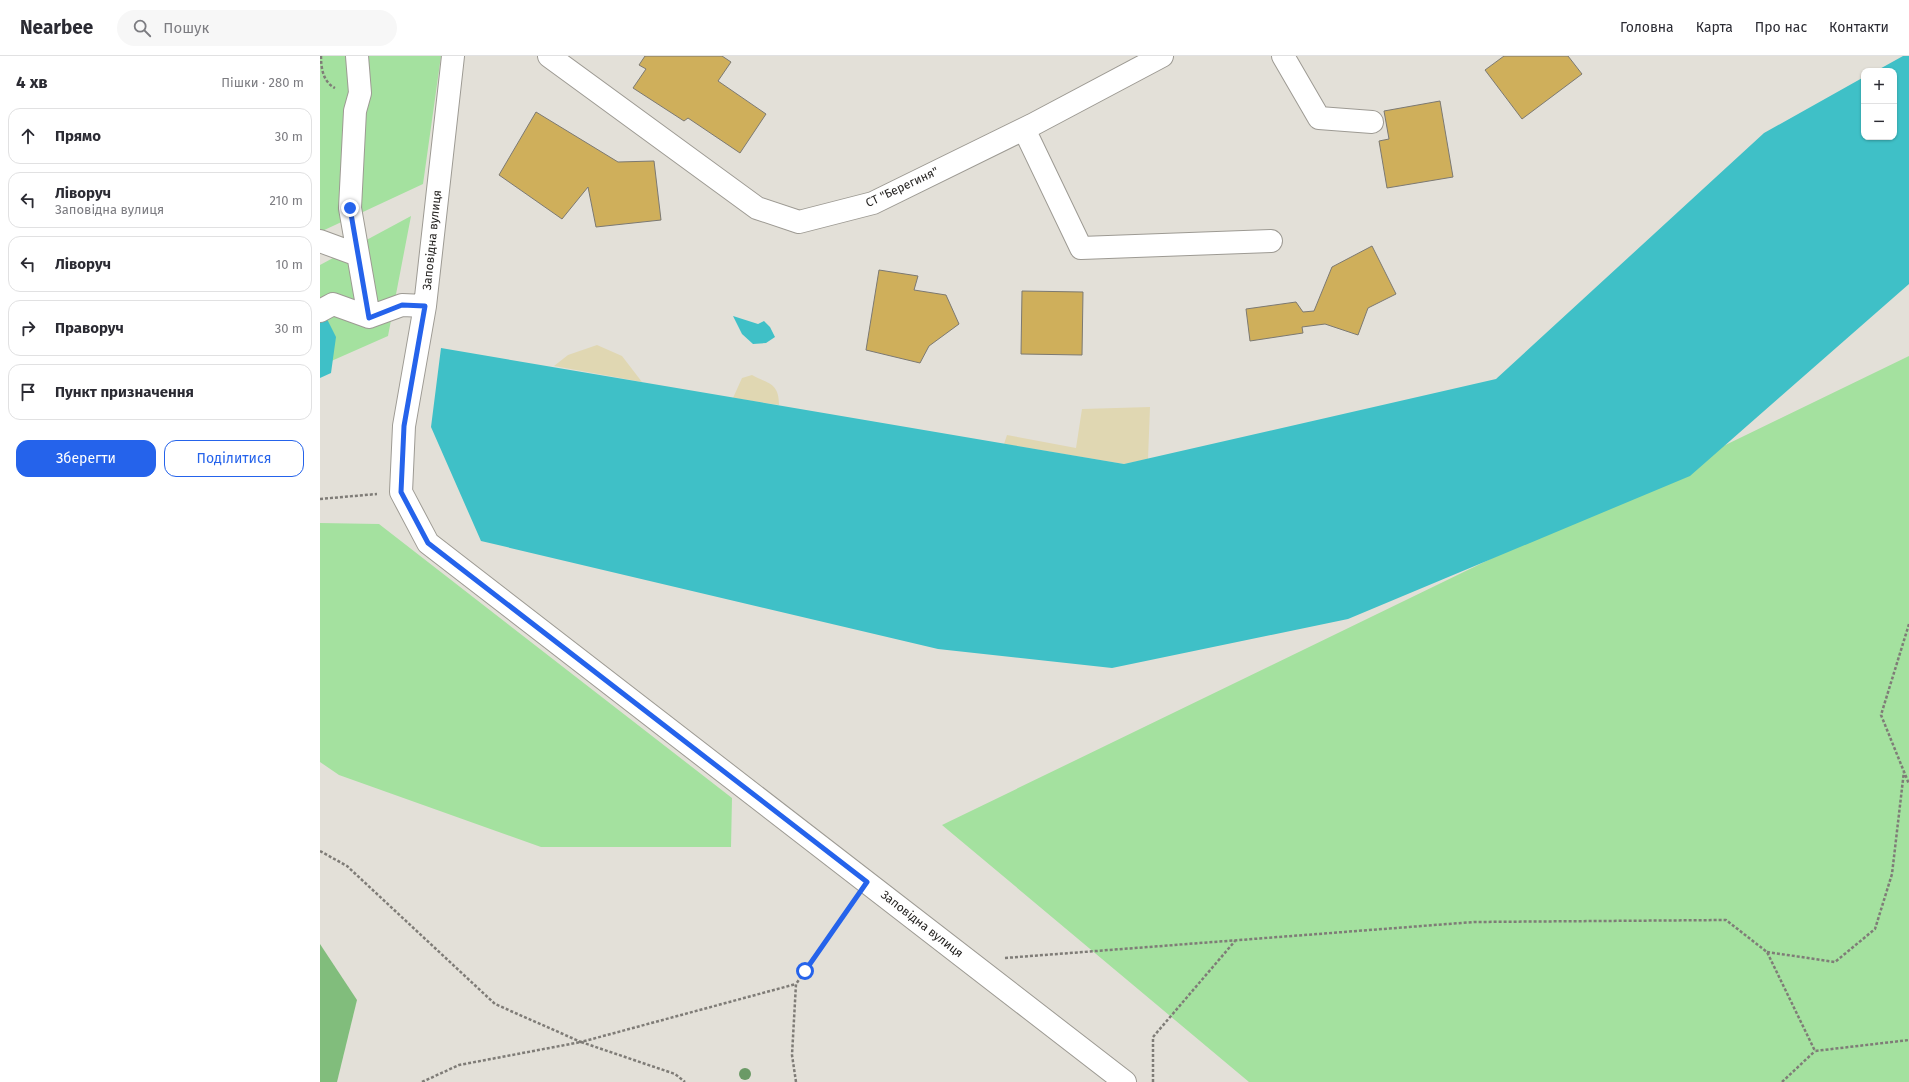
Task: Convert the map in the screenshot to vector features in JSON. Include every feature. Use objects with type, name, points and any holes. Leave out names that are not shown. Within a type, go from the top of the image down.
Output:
[{"type":"street","points":[[357,56],[360,93],[354,111],[350,208],[369,318]]},
{"type":"street","name":"Заповідна вулиця","points":[[453,56],[425,306],[404,426],[401,492],[428,543],[1124,1082]]},
{"type":"street","name":"СТ \"Берегиня\"","points":[[549,56],[757,208],[799,222],[872,203],[1024,129],[1162,56]]},
{"type":"street","points":[[1283,56],[1319,118],[1372,122]]},
{"type":"street","points":[[1024,129],[1081,248],[1271,241]]},
{"type":"street","points":[[320,241],[358,255]]},
{"type":"street","points":[[320,311],[333,304],[369,318],[402,305],[425,306]]},
{"type":"path","points":[[320,499],[401,492]]},
{"type":"path","points":[[1909,624],[1881,715],[1909,784]]},
{"type":"path","points":[[1767,952],[1835,962],[1875,929],[1892,874],[1904,771]]},
{"type":"path","points":[[320,851],[347,866],[495,1004],[581,1042],[675,1074],[685,1082]]},
{"type":"path","points":[[796,1082],[792,1055],[796,984],[867,882]]},
{"type":"path","points":[[968,961],[1474,922],[1726,920],[1767,952],[1815,1051]]},
{"type":"path","points":[[1153,1082],[1153,1037],[1236,940]]},
{"type":"path","points":[[422,1082],[459,1065],[581,1042],[796,984]]},
{"type":"path","points":[[1782,1082],[1815,1051],[1909,1040]]},
{"type":"green space","points":[[320,56],[441,56],[423,184],[320,232]]},
{"type":"green space","points":[[411,216],[388,336],[320,366],[320,265]]},
{"type":"green space","points":[[1909,356],[1909,1082],[1249,1082],[942,825]]},
{"type":"green space","points":[[320,523],[379,524],[732,798],[731,847],[541,847],[339,775],[320,762]]},
{"type":"green space","points":[[320,944],[357,1000],[337,1082],[320,1082]]},
{"type":"sand","points":[[597,345],[622,356],[642,382],[554,366],[568,355]]},
{"type":"sand","points":[[752,375],[775,388],[779,398],[779,405],[733,398],[742,378]]},
{"type":"sand","points":[[1150,407],[1148,459],[1124,464],[1004,444],[1007,435],[1076,448],[1082,409]]},
{"type":"water","points":[[1903,56],[1909,56],[1909,284],[1690,476],[1348,619],[1112,668],[938,649],[481,541],[431,427],[441,348],[1124,464],[1496,379],[1764,133],[1861,79],[1861,140],[1897,140],[1897,68],[1881,68]]},
{"type":"water","points":[[320,305],[336,337],[331,373],[320,378]]},
{"type":"water","points":[[733,316],[758,324],[764,321],[770,327],[775,337],[766,343],[753,344],[742,334]]},
{"type":"building","points":[[645,56],[722,56],[731,62],[718,81],[766,114],[740,153],[688,118],[684,121],[633,88],[646,69],[639,65]]},
{"type":"building","points":[[1504,56],[1568,56],[1582,74],[1522,119],[1485,70]]},
{"type":"building","points":[[1440,101],[1453,177],[1387,188],[1379,141],[1389,139],[1384,111]]},
{"type":"building","points":[[536,112],[618,162],[654,161],[661,220],[596,227],[588,187],[562,219],[499,175]]},
{"type":"building","points":[[1372,246],[1396,294],[1368,308],[1358,335],[1325,324],[1302,327],[1303,333],[1250,341],[1246,309],[1296,302],[1303,312],[1314,311],[1332,267]]},
{"type":"building","points":[[879,270],[918,276],[914,290],[946,295],[959,324],[929,346],[920,363],[866,350]]},
{"type":"building","points":[[1022,291],[1083,292],[1082,355],[1021,354]]},
{"type":"route","points":[[350,208],[369,318],[402,305],[425,306],[404,426],[401,492],[428,543],[867,882],[805,971]]}]
